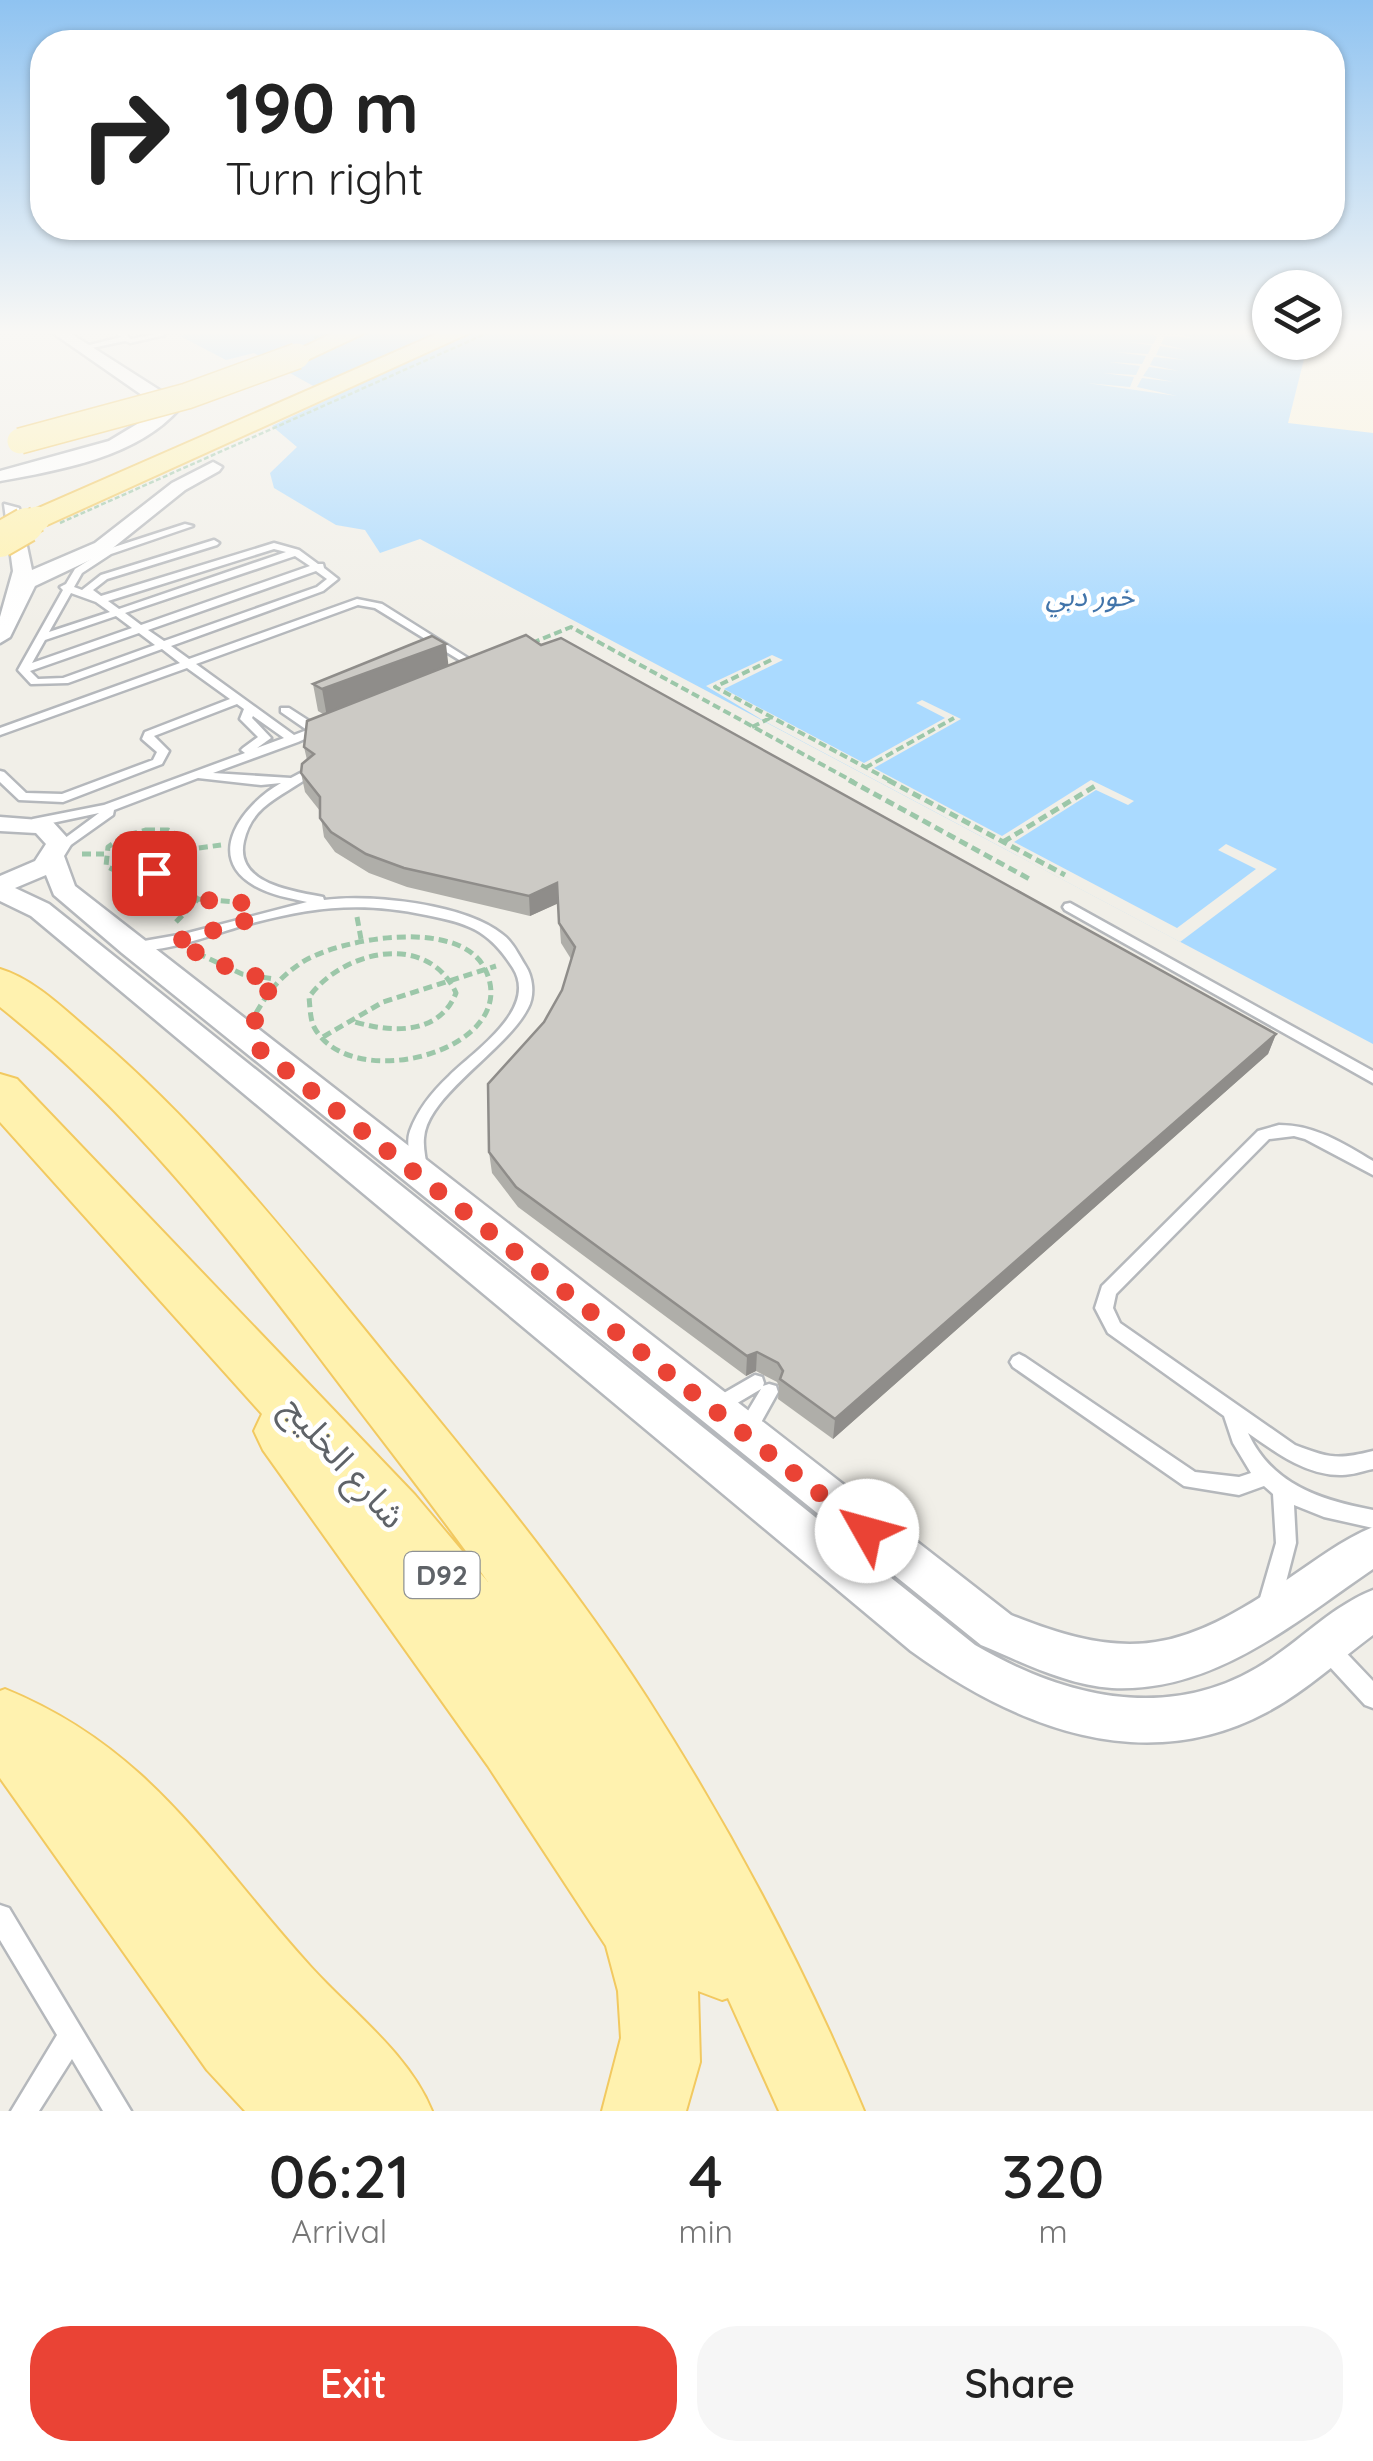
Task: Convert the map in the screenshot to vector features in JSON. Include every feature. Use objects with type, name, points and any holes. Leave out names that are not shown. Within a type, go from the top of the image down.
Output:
[{"type":"main road","points":[[10,443],[59,430]]},
{"type":"main road","points":[[14,508],[217,430]]},
{"type":"main road","points":[[0,984],[134,1095],[206,1171],[534,1590],[591,1674],[707,1874],[820,2111]]},
{"type":"main road","name":"شارع الخليج","points":[[0,1091],[393,1515],[550,1712],[657,1863],[820,2111]]},
{"type":"main road","points":[[235,1343],[269,1408],[313,1475],[513,1741],[634,1919],[648,1948],[664,2013],[664,2049],[644,2111]]},
{"type":"main road","points":[[2,1721],[236,2041],[302,2111]]},
{"type":"main road","points":[[2,1721],[82,1767],[150,1828],[232,1936],[390,2111]]},
{"type":"street","points":[[14,508],[117,446],[159,430]]},
{"type":"street","points":[[14,508],[117,446]]},
{"type":"street","points":[[21,588],[46,570],[85,556],[141,521],[175,486],[213,467]]},
{"type":"street","points":[[14,508],[41,554],[85,556]]},
{"type":"street","points":[[0,636],[21,588],[14,508]]},
{"type":"street","points":[[13,821],[52,830],[63,889],[132,947],[424,1182],[996,1630],[1038,1651],[1083,1664],[1128,1668],[1172,1665],[1211,1652],[1373,1546]]},
{"type":"street","points":[[0,888],[35,873],[56,854]]},
{"type":"street","points":[[0,888],[40,910],[926,1636],[1005,1690],[1098,1719],[1146,1722],[1192,1718],[1233,1705],[1270,1686],[1322,1643],[1373,1610]]},
{"type":"lane","points":[[23,670],[75,573],[101,556],[188,526]]},
{"type":"lane","points":[[214,543],[95,581],[87,590],[294,740]]},
{"type":"lane","points":[[23,670],[35,682],[57,682],[325,587],[333,577],[283,546],[264,547],[100,600],[65,588]]},
{"type":"lane","points":[[44,637],[296,552]]},
{"type":"lane","points":[[23,670],[320,566]]},
{"type":"lane","points":[[0,732],[342,606],[365,602],[378,606],[468,664],[454,677]]},
{"type":"lane","points":[[0,775],[30,800],[63,798],[158,762],[163,752],[148,739],[150,734],[238,700]]},
{"type":"lane","points":[[218,766],[265,738],[246,719],[250,709]]},
{"type":"lane","points":[[286,710],[316,731]]},
{"type":"lane","points":[[13,821],[130,800],[334,724]]},
{"type":"lane","points":[[218,766],[264,773],[308,771]]},
{"type":"lane","points":[[196,774],[261,781],[308,771]]},
{"type":"lane","points":[[308,771],[254,804],[240,823],[234,843],[239,861],[253,877],[275,890],[337,902],[408,906],[460,920],[502,940],[518,959],[526,981],[522,1006],[509,1030],[435,1095],[422,1115],[416,1160],[424,1182]]},
{"type":"lane","points":[[56,854],[130,800]]},
{"type":"lane","points":[[132,947],[174,942],[255,918],[337,902]]},
{"type":"lane","points":[[1070,907],[1373,1078]]},
{"type":"lane","points":[[1373,1169],[1302,1130],[1280,1128],[1264,1135],[1108,1291],[1104,1308],[1114,1328],[1306,1460],[1344,1467],[1373,1460]]},
{"type":"lane","points":[[1019,1362],[1191,1480],[1240,1486],[1266,1477]]},
{"type":"lane","points":[[713,1408],[762,1387],[745,1435]]},
{"type":"lane","points":[[1232,1411],[1242,1444],[1266,1477],[1283,1492],[1373,1519]]},
{"type":"lane","points":[[1266,1614],[1284,1561],[1283,1492]]},
{"type":"lane","points":[[1322,1643],[1373,1697]]},
{"type":"lane","points":[[0,1917],[112,2108]]},
{"type":"lane","points":[[24,2111],[70,2038]]},
{"type":"path","points":[[14,508],[227,430]]},
{"type":"path","points":[[468,664],[499,657],[571,627],[1033,881]]},
{"type":"path","points":[[771,660],[716,687],[1065,875]]},
{"type":"path","points":[[752,726],[770,718]]},
{"type":"path","points":[[864,768],[954,718]]},
{"type":"path","points":[[1003,842],[1095,786]]},
{"type":"path","points":[[185,850],[176,834],[146,830],[124,836],[104,854],[106,866],[120,874],[160,871],[175,863],[185,850],[234,843]]},
{"type":"path","points":[[160,871],[198,899],[249,904],[255,918]]},
{"type":"path","points":[[255,1046],[255,1019],[274,979],[322,951],[396,935],[444,942],[477,960],[491,992],[484,1015],[464,1037],[436,1054],[375,1062],[347,1054],[323,1037],[311,1018],[310,998],[321,980],[341,967],[378,956],[415,956],[437,964],[452,980],[456,993],[451,1008],[424,1024],[386,1030],[352,1020]]},
{"type":"path","points":[[174,942],[242,974],[274,979]]},
{"type":"path","points":[[323,1037],[383,1002],[518,959]]},
{"type":"sand","points":[[1307,430],[1373,430],[1373,433],[1308,430]]},
{"type":"water","name":"خور دبي","points":[[276,430],[1343,430],[1373,433],[1373,1044],[420,539],[380,553],[365,530],[336,525],[274,488],[270,473],[297,447]]},
{"type":"pier","points":[[772,655],[783,660],[724,689],[864,763],[945,718],[916,703],[922,700],[961,719],[874,768],[1002,836],[1091,780],[1134,801],[1128,805],[1096,790],[1014,842],[1177,928],[1256,869],[1218,850],[1226,844],[1277,869],[1180,942],[764,721],[706,686]]},
{"type":"building","points":[[526,635],[541,645],[561,638],[1276,1034],[835,1419],[780,1379],[783,1371],[778,1363],[757,1352],[747,1356],[516,1187],[489,1152],[488,1084],[544,1022],[562,990],[575,947],[559,923],[557,883],[529,896],[404,868],[366,854],[331,832],[320,818],[320,797],[301,773],[302,764],[314,754],[304,747],[307,721]]},
{"type":"building","points":[[432,636],[446,644],[322,689],[313,684]]},
{"type":"route","points":[[154,873],[160,871],[198,899],[244,902],[251,907],[255,918],[174,942],[242,974],[274,979],[258,1005],[255,1046],[867,1531]]}]
